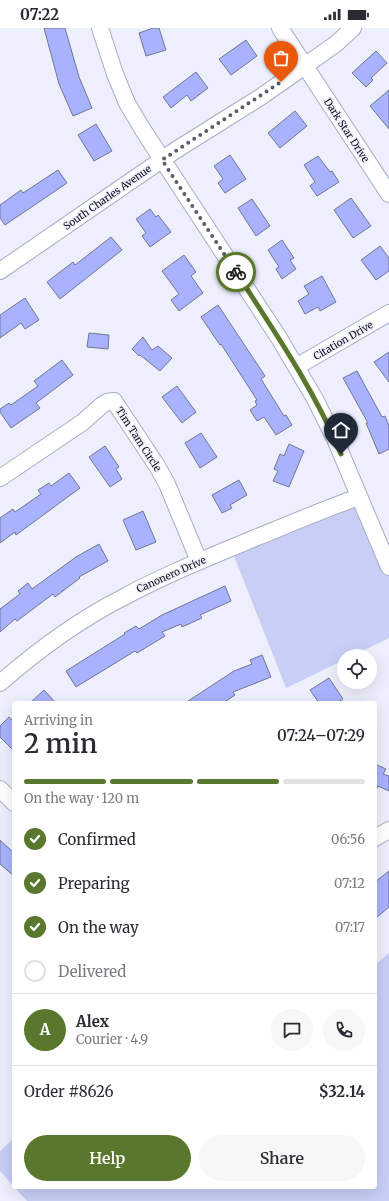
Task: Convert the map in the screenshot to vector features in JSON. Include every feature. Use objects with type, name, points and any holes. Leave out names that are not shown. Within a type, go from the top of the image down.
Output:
[{"type":"street","points":[[100,28],[114,74],[127,103],[162,160],[279,338],[322,412],[335,439],[389,567]]},
{"type":"street","name":"Dark Star Drive","points":[[280,28],[389,194]]},
{"type":"street","name":"South Charles Avenue","points":[[0,271],[162,160],[259,98],[337,43],[353,28]]},
{"type":"street","name":"Citation Drive","points":[[296,367],[389,313]]},
{"type":"street","name":"Tim Tam Circle","points":[[0,478],[83,422],[102,405],[107,402],[114,401],[157,466],[167,484],[199,561]]},
{"type":"street","name":"Canonero Drive","points":[[0,683],[49,642],[90,616],[148,584],[199,561],[359,497]]},
{"type":"street","points":[[0,789],[12,801]]},
{"type":"street","points":[[377,837],[389,830]]},
{"type":"shaded area","points":[[358,500],[389,571],[389,638],[366,649],[337,649],[337,663],[286,688],[232,551]]},
{"type":"shaded area","points":[[389,953],[389,1201],[27,1201],[16,1189],[377,1189],[377,963]]},
{"type":"shaded area","points":[[12,1140],[12,1185],[0,1171],[0,1151]]},
{"type":"building","points":[[44,28],[65,28],[79,77],[92,108],[73,116],[59,84]]},
{"type":"building","points":[[153,28],[159,28],[166,50],[146,56],[139,33]]},
{"type":"building","points":[[246,40],[257,56],[231,75],[219,59]]},
{"type":"building","points":[[376,51],[387,63],[371,78],[373,80],[366,87],[352,73]]},
{"type":"building","points":[[196,72],[208,88],[191,101],[187,95],[171,108],[163,97]]},
{"type":"building","points":[[389,90],[389,129],[370,106]]},
{"type":"building","points":[[295,111],[307,126],[280,148],[268,133]]},
{"type":"building","points":[[96,124],[112,151],[94,161],[78,135]]},
{"type":"building","points":[[230,155],[246,179],[225,193],[218,183],[223,179],[214,166]]},
{"type":"building","points":[[318,156],[330,172],[332,171],[339,182],[317,196],[310,186],[315,182],[304,165]]},
{"type":"building","points":[[58,170],[67,183],[5,225],[0,218],[0,205],[21,190],[23,193]]},
{"type":"building","points":[[351,198],[371,226],[353,238],[334,210]]},
{"type":"building","points":[[252,199],[270,226],[256,236],[238,208]]},
{"type":"building","points":[[150,209],[156,217],[158,215],[171,232],[150,247],[142,236],[146,233],[136,219]]},
{"type":"building","points":[[111,237],[122,250],[60,299],[47,282],[73,262],[75,265]]},
{"type":"building","points":[[282,240],[294,258],[290,260],[296,269],[282,279],[276,269],[279,267],[268,250]]},
{"type":"building","points":[[380,246],[389,258],[389,271],[376,280],[361,260]]},
{"type":"building","points":[[184,255],[196,272],[191,276],[203,293],[179,311],[171,300],[179,294],[162,271]]},
{"type":"building","points":[[322,276],[336,302],[320,311],[318,307],[305,314],[298,301],[309,294],[304,286]]},
{"type":"building","points":[[25,298],[39,320],[25,329],[21,323],[0,338],[0,315]]},
{"type":"building","points":[[218,305],[265,376],[261,379],[284,416],[286,415],[292,425],[276,435],[264,417],[257,421],[250,410],[257,405],[255,401],[257,400],[221,344],[220,345],[201,317]]},
{"type":"building","points":[[89,333],[109,335],[108,349],[87,347]]},
{"type":"building","points":[[143,337],[152,350],[158,346],[172,358],[160,371],[132,349]]},
{"type":"building","points":[[389,352],[389,382],[374,362]]},
{"type":"building","points":[[62,360],[73,375],[36,403],[40,408],[11,428],[0,412],[0,409],[9,403],[11,405],[38,386],[34,381]]},
{"type":"building","points":[[357,371],[382,417],[385,416],[389,426],[389,449],[379,454],[366,423],[368,423],[343,378]]},
{"type":"building","points":[[177,386],[196,412],[182,423],[162,397]]},
{"type":"building","points":[[201,433],[217,457],[200,468],[185,443]]},
{"type":"building","points":[[289,444],[304,451],[289,487],[273,481],[278,471],[274,469],[280,454],[284,456]]},
{"type":"building","points":[[105,446],[119,467],[116,469],[122,479],[110,487],[89,457]]},
{"type":"building","points":[[69,473],[80,488],[16,535],[15,532],[0,543],[0,518],[13,509],[15,512],[41,494],[38,490],[49,483],[51,486]]},
{"type":"building","points":[[239,480],[247,495],[230,505],[232,508],[222,513],[212,495]]},
{"type":"building","points":[[143,511],[156,542],[136,550],[123,520]]},
{"type":"building","points":[[99,544],[108,561],[79,577],[80,578],[55,597],[53,594],[17,621],[15,619],[0,632],[0,609],[20,594],[18,591],[28,583],[32,589],[76,557]]},
{"type":"building","points":[[225,586],[231,601],[200,615],[202,618],[182,627],[181,624],[162,632],[165,636],[137,653],[135,651],[76,687],[66,671],[136,626],[139,629],[162,615]]},
{"type":"building","points":[[262,655],[271,677],[233,692],[235,695],[226,701],[188,701],[234,671],[252,664],[250,660]]},
{"type":"building","points":[[329,678],[343,699],[340,701],[318,701],[310,690]]},
{"type":"building","points":[[44,690],[54,701],[32,701]]},
{"type":"building","points":[[9,717],[12,720],[12,749],[0,737],[0,726]]},
{"type":"building","points":[[377,765],[386,769],[383,774],[389,776],[389,791],[378,786],[377,788]]},
{"type":"building","points":[[0,840],[12,851],[12,874],[0,864]]},
{"type":"building","points":[[389,871],[389,907],[377,917],[377,880]]},
{"type":"way so far","points":[[236,272],[162,160],[259,98],[281,82]]},
{"type":"route","points":[[236,272],[279,338],[315,399],[341,454]]}]
